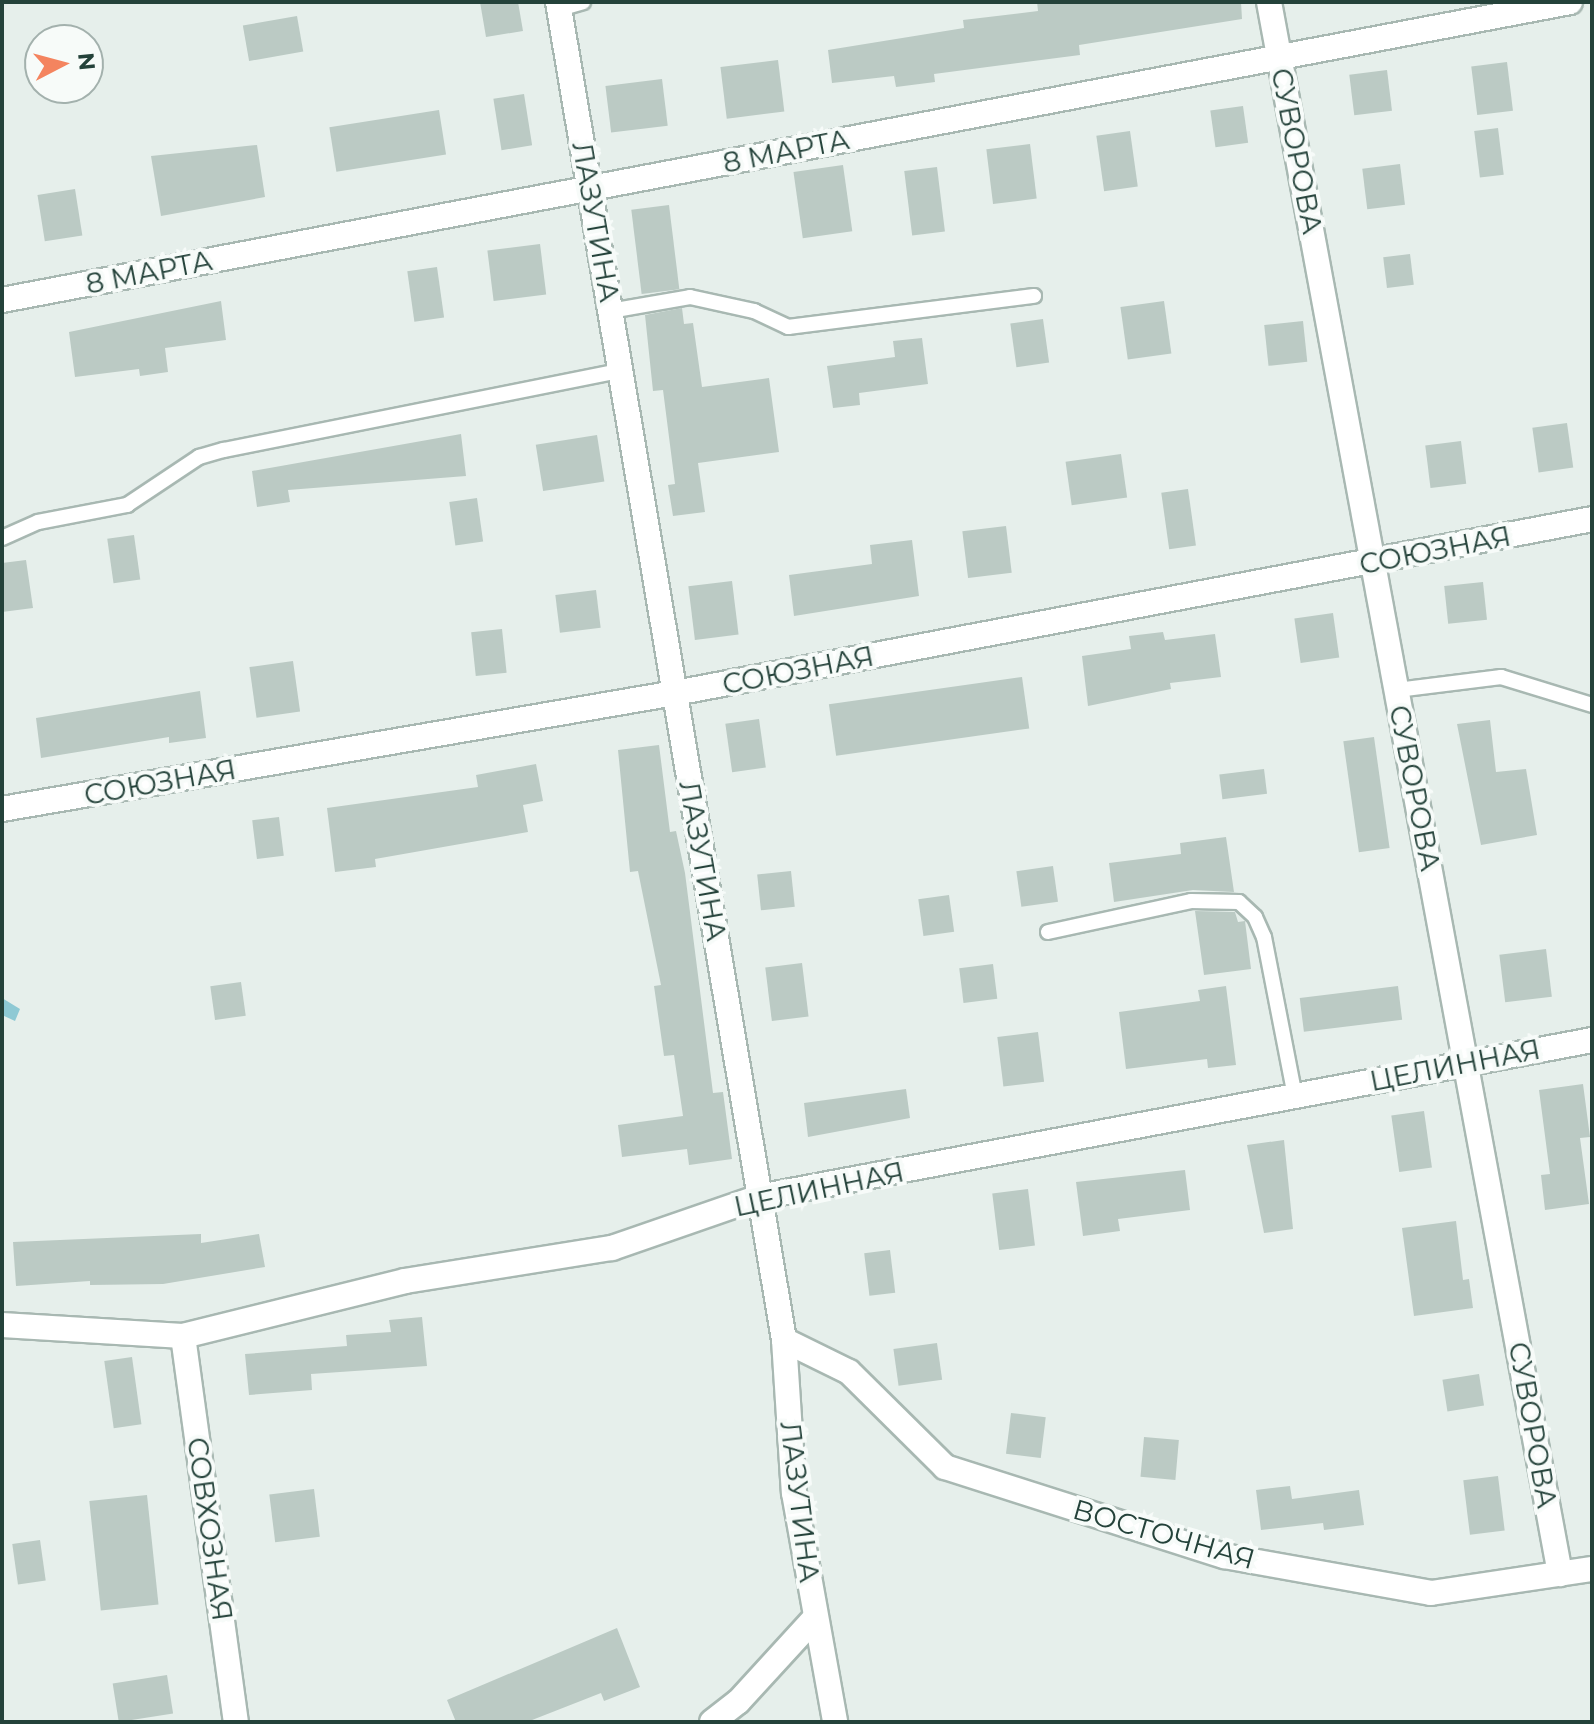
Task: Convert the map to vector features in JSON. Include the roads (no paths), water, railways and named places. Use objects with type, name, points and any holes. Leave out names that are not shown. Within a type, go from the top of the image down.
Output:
[{"type":"street","name":"СУВОРОВА","points":[[1269,2],[1560,1574]]},
{"type":"street","name":"8 МАРТА","points":[[2,300],[1570,2]]},
{"type":"street","name":"ЛАЗУТИНА","points":[[567,4],[590,188],[784,1340],[794,1493],[835,1722]]},
{"type":"street","name":"СОЮЗНАЯ","points":[[2,809],[675,693],[1373,563],[1592,519]]},
{"type":"street","name":"ЦЕЛИННАЯ","points":[[2,1325],[183,1336],[405,1281],[612,1248],[759,1197],[1592,1040]]},
{"type":"street","name":"СОВХОЗНАЯ","points":[[183,1336],[236,1722]]},
{"type":"street","name":"ВОСТОЧНАЯ","points":[[784,1340],[849,1372],[945,1467],[1224,1556],[1431,1593],[1592,1569]]},
{"type":"street","points":[[712,1722],[738,1702],[815,1618]]},
{"type":"lane","points":[[610,311],[690,297],[754,311],[788,327],[1034,296]]},
{"type":"lane","points":[[2,538],[38,522],[127,505],[199,457],[224,450],[620,371]]},
{"type":"lane","points":[[1397,690],[1516,678],[1592,705]]},
{"type":"lane","points":[[1048,932],[1191,901],[1239,902],[1255,917],[1264,937],[1295,1096]]},
{"type":"water","points":[[2,998],[20,1009],[15,1021],[2,1015]]}]
